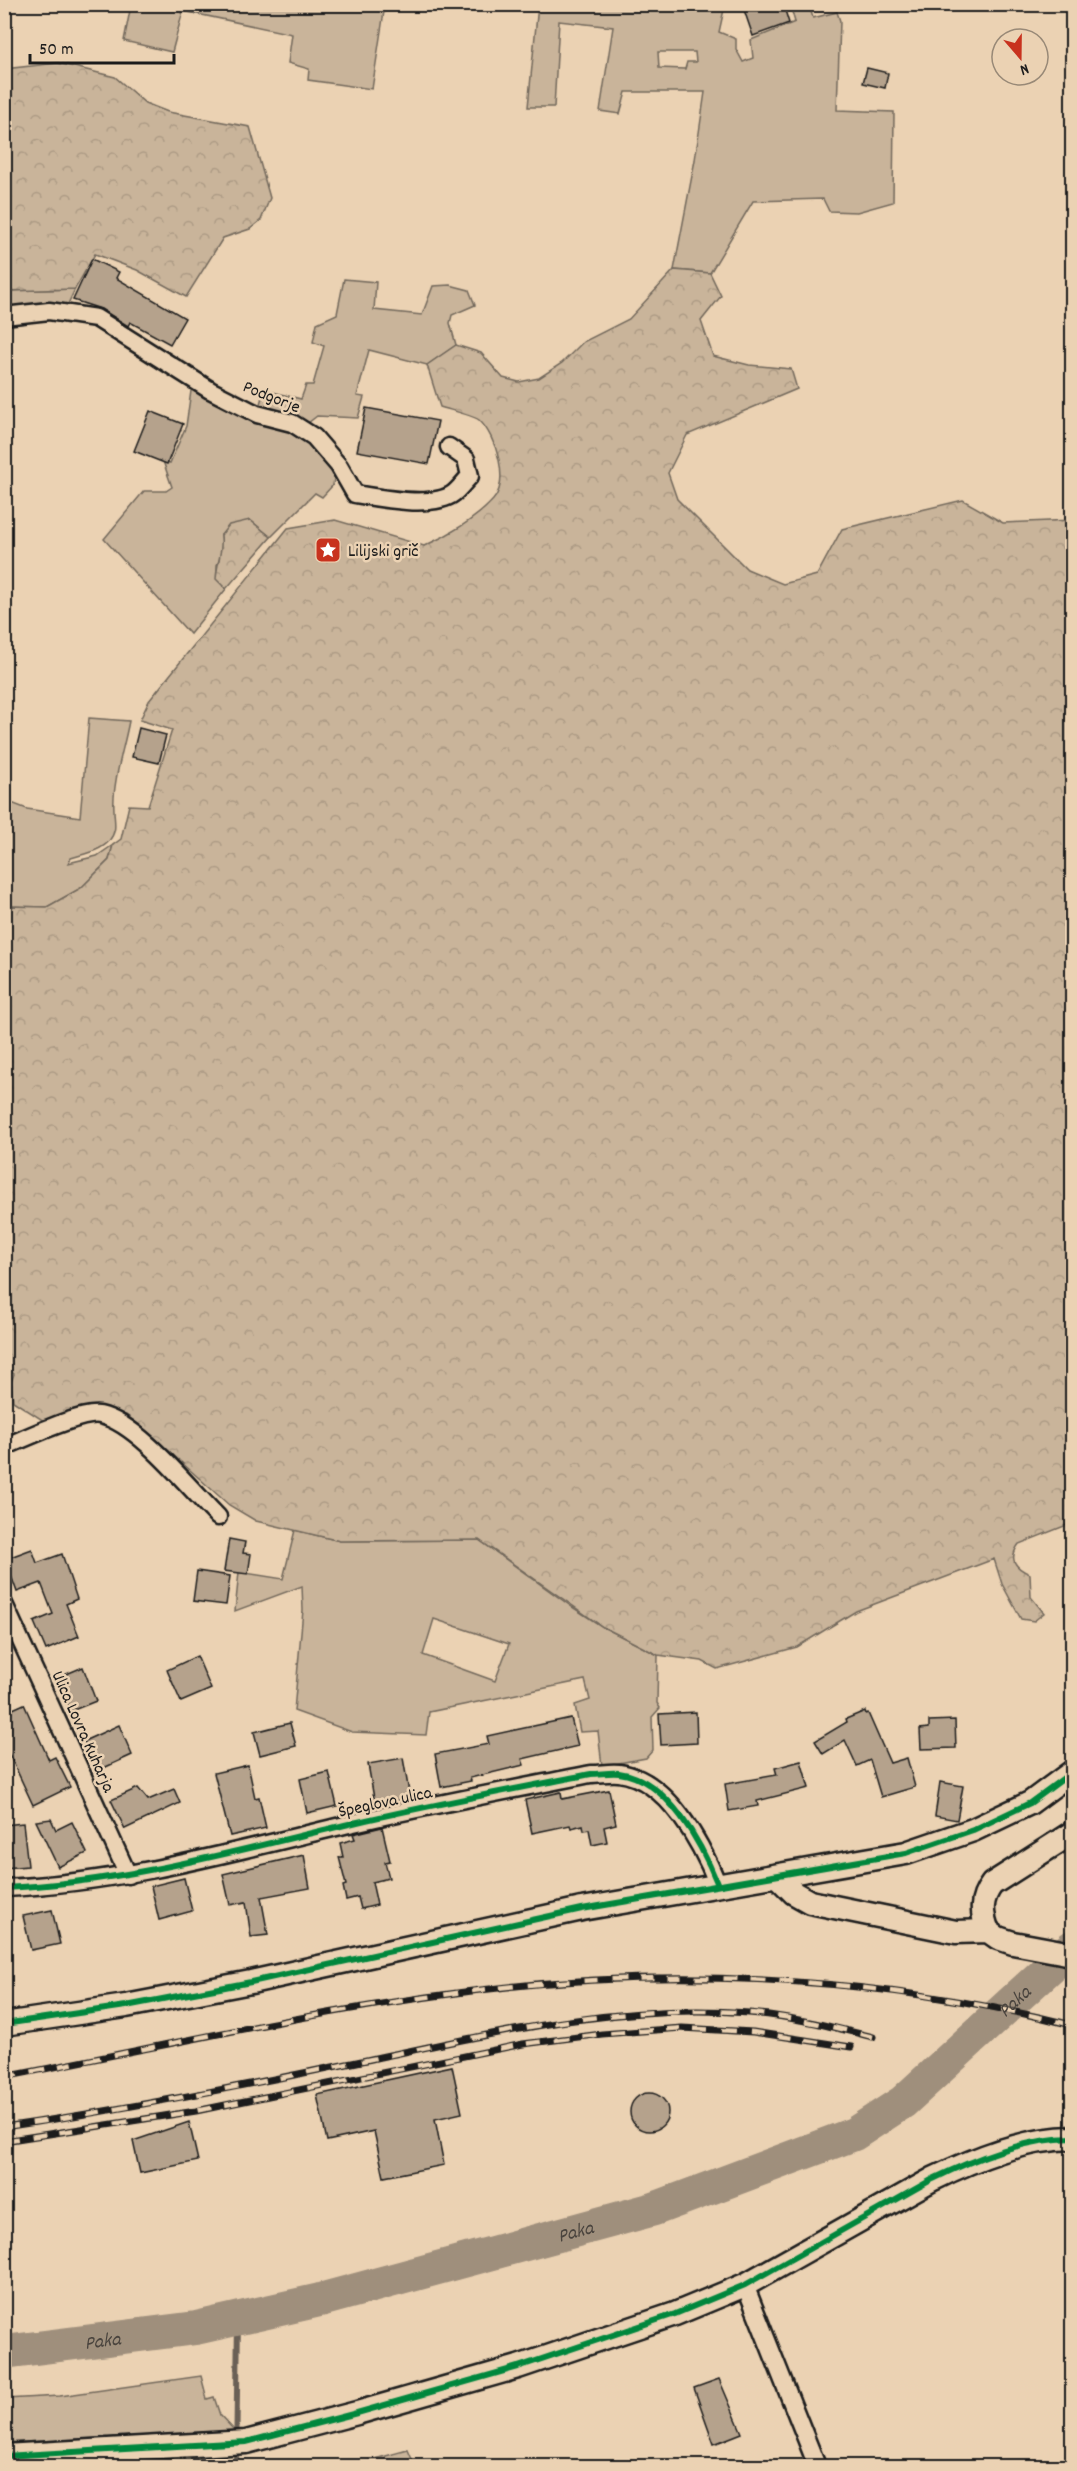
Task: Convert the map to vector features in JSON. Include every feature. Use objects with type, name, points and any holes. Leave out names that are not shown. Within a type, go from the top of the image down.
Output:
[{"type":"street","name":"Podgorje","points":[[4,316],[49,311],[96,318],[210,390],[257,414],[292,423],[314,437],[339,466],[355,494],[391,500],[421,501],[452,495],[470,476],[466,459],[449,447]]},
{"type":"street","points":[[4,1447],[63,1422],[99,1414],[123,1425],[146,1442],[218,1517]]},
{"type":"street","name":"Ulica Lovra Kuharja","points":[[4,1604],[128,1875]]},
{"type":"street","points":[[4,2024],[126,2006],[240,1984],[582,1909],[778,1877],[906,1853],[973,1830],[1030,1803],[1072,1772]]},
{"type":"street","name":"Špeglova ulica","points":[[4,1888],[44,1887],[128,1875],[381,1816],[591,1774],[620,1773],[648,1784],[658,1791],[694,1833],[718,1885]]},
{"type":"street","points":[[987,1931],[982,1917],[982,1905],[985,1894],[992,1884],[1072,1833]]},
{"type":"street","points":[[778,1877],[794,1893],[810,1902],[956,1932],[987,1931],[1013,1943],[1072,1954]]},
{"type":"street","points":[[4,2456],[246,2442],[518,2367],[675,2314],[745,2284],[933,2179],[965,2164],[1031,2144],[1072,2138]]},
{"type":"street","points":[[745,2284],[817,2466]]},
{"type":"green space","points":[[131,5],[385,5],[372,89],[308,80],[309,69],[288,63],[292,34],[183,11],[172,52],[124,41]]},
{"type":"green space","points":[[538,5],[725,5],[719,32],[736,39],[736,49],[743,62],[753,58],[751,40],[795,22],[790,5],[809,5],[813,18],[837,12],[840,21],[837,110],[894,112],[893,202],[857,212],[829,211],[823,199],[753,201],[710,273],[674,270],[695,160],[705,92],[626,92],[620,114],[600,111],[613,27],[559,21],[554,107],[528,107]],"holes":[[[658,52],[695,52],[696,62],[687,62],[685,69],[659,68]]]},
{"type":"green space","points":[[58,63],[115,77],[145,103],[168,112],[250,127],[270,198],[261,220],[250,229],[223,238],[186,297],[137,270],[95,254],[75,289],[5,291],[4,69]]},
{"type":"green space","points":[[674,270],[710,273],[721,296],[701,321],[713,356],[749,365],[791,369],[797,389],[687,435],[668,473],[677,499],[747,569],[783,584],[817,575],[842,529],[963,500],[1003,523],[1072,520],[1072,1523],[1019,1544],[1014,1554],[1017,1566],[1030,1574],[1031,1597],[1044,1613],[1034,1621],[1021,1619],[1002,1584],[994,1559],[856,1611],[797,1647],[717,1669],[702,1661],[658,1655],[603,1627],[479,1540],[340,1541],[256,1521],[229,1505],[126,1415],[97,1408],[47,1423],[13,1401],[11,1382],[14,1374],[5,1367],[5,906],[47,907],[81,888],[109,860],[113,845],[121,839],[129,805],[148,806],[172,730],[140,720],[149,701],[288,528],[335,520],[424,546],[461,526],[493,500],[498,492],[501,471],[491,437],[479,420],[440,407],[427,365],[456,345],[481,353],[503,378],[519,382],[539,378],[562,363],[583,342],[629,319]]},
{"type":"green space","points":[[344,279],[376,282],[374,310],[422,315],[433,286],[450,285],[469,290],[475,305],[452,315],[450,323],[456,345],[427,365],[369,350],[357,396],[364,397],[358,418],[317,416],[308,423],[258,411],[264,390],[301,399],[306,385],[313,385],[324,346],[313,342],[317,323],[337,314]]},
{"type":"green space","points":[[75,289],[67,306],[5,313],[4,291]]},
{"type":"green space","points":[[192,384],[295,432],[320,449],[335,472],[333,485],[322,497],[315,493],[271,537],[250,520],[221,535],[223,552],[217,565],[217,579],[226,589],[190,634],[104,539],[144,491],[166,491],[172,487],[163,461],[170,463],[186,426]]},
{"type":"green space","points":[[250,520],[271,537],[226,589],[216,579],[221,535],[229,525]]},
{"type":"green space","points":[[89,718],[129,721],[115,789],[115,830],[106,844],[92,852],[71,858],[68,863],[97,856],[113,845],[109,860],[81,888],[47,907],[5,906],[4,800],[27,809],[80,817]]},
{"type":"green space","points":[[295,1530],[340,1541],[479,1540],[603,1627],[658,1655],[657,1703],[660,1708],[652,1717],[653,1750],[646,1758],[602,1766],[598,1731],[580,1732],[575,1705],[590,1700],[585,1680],[429,1712],[426,1735],[352,1732],[294,1711],[303,1610],[302,1586],[235,1611],[239,1572],[283,1579]],"holes":[[[434,1619],[509,1644],[495,1681],[423,1655]]]},
{"type":"green space","points":[[201,2376],[207,2399],[214,2397],[220,2415],[235,2431],[5,2443],[5,2399],[60,2396]]},
{"type":"green space","points":[[408,2450],[415,2466],[349,2466]]},
{"type":"building","points":[[742,4],[783,4],[789,23],[753,36]]},
{"type":"building","points":[[867,68],[888,73],[885,88],[863,83]]},
{"type":"building","points":[[92,259],[119,272],[116,278],[185,318],[170,344],[130,322],[128,326],[101,309],[73,300]]},
{"type":"building","points":[[366,408],[438,421],[429,464],[357,451]]},
{"type":"building","points":[[150,411],[183,424],[167,464],[134,451]]},
{"type":"building","points":[[139,728],[166,735],[159,763],[132,757]]},
{"type":"building","points":[[229,1539],[245,1542],[243,1553],[251,1554],[248,1574],[224,1571]]},
{"type":"building","points":[[32,1549],[37,1563],[62,1554],[77,1599],[66,1604],[79,1636],[46,1650],[34,1622],[53,1614],[41,1583],[17,1592],[5,1559]]},
{"type":"building","points":[[197,1571],[230,1576],[226,1605],[193,1601]]},
{"type":"building","points":[[197,1656],[211,1689],[181,1702],[167,1670]]},
{"type":"building","points":[[83,1667],[96,1701],[71,1711],[57,1678]]},
{"type":"building","points":[[24,1704],[49,1760],[55,1757],[70,1787],[33,1805],[4,1743],[4,1713]]},
{"type":"building","points":[[865,1711],[866,1714],[868,1713],[890,1763],[907,1758],[915,1787],[881,1797],[870,1760],[857,1766],[845,1740],[823,1754],[815,1741],[847,1722],[846,1719]]},
{"type":"building","points":[[696,1712],[697,1743],[661,1745],[659,1714]]},
{"type":"building","points":[[571,1718],[578,1746],[522,1759],[524,1765],[470,1778],[471,1781],[441,1787],[435,1754],[489,1744],[487,1736]]},
{"type":"building","points":[[955,1720],[956,1748],[921,1749],[920,1729],[929,1728],[929,1721]]},
{"type":"building","points":[[290,1723],[296,1746],[260,1755],[254,1732]]},
{"type":"building","points":[[119,1725],[132,1755],[97,1771],[84,1741]]},
{"type":"building","points":[[403,1758],[410,1798],[375,1804],[368,1764]]},
{"type":"building","points":[[801,1761],[809,1788],[757,1801],[758,1806],[729,1811],[725,1784],[777,1775],[775,1768]]},
{"type":"building","points":[[248,1765],[255,1798],[259,1797],[266,1828],[230,1836],[214,1773]]},
{"type":"building","points":[[329,1772],[337,1806],[307,1813],[300,1779]]},
{"type":"building","points":[[940,1782],[963,1786],[957,1820],[935,1816]]},
{"type":"building","points":[[138,1788],[148,1800],[174,1789],[180,1803],[125,1829],[111,1800]]},
{"type":"building","points":[[609,1790],[616,1824],[604,1827],[607,1842],[592,1845],[589,1829],[584,1830],[583,1825],[571,1828],[570,1825],[532,1833],[525,1800],[561,1792],[562,1799]]},
{"type":"building","points":[[51,1819],[56,1830],[72,1822],[87,1853],[58,1867],[36,1821]]},
{"type":"building","points":[[23,1823],[28,1866],[4,1868],[4,1825]]},
{"type":"building","points":[[382,1827],[390,1861],[385,1862],[389,1878],[372,1882],[377,1905],[361,1909],[358,1897],[346,1900],[343,1886],[346,1885],[339,1857],[343,1857],[340,1843],[355,1839],[353,1834]]},
{"type":"building","points":[[304,1855],[310,1888],[261,1897],[268,1935],[251,1937],[246,1902],[230,1905],[223,1874]]},
{"type":"building","points":[[184,1878],[192,1911],[159,1920],[151,1886]]},
{"type":"building","points":[[52,1910],[60,1944],[31,1950],[23,1916]]},
{"type":"building","points":[[452,2066],[462,2113],[435,2119],[444,2165],[384,2177],[374,2131],[327,2141],[317,2095]]},
{"type":"building","points":[[649,2093],[662,2099],[668,2112],[662,2125],[649,2131],[636,2125],[630,2112],[636,2099]]},
{"type":"building","points":[[189,2122],[198,2161],[140,2173],[133,2141]]},
{"type":"building","points":[[719,2379],[742,2433],[714,2444],[694,2388]]},
{"type":"waterway","name":"Paka","points":[[4,2352],[196,2328],[320,2300],[654,2209],[854,2134],[903,2102],[1072,1947]]},
{"type":"waterway","points":[[236,2466],[238,2319]]},
{"type":"railway","points":[[4,2077],[277,2022],[387,2003],[520,1986],[600,1980],[679,1978],[838,1985],[995,2008],[1072,2025]]},
{"type":"railway","points":[[4,2127],[176,2098],[497,2033],[597,2017],[698,2011],[765,2014],[873,2037]]},
{"type":"railway","points":[[4,2141],[196,2111],[523,2044],[602,2034],[682,2028],[753,2032],[851,2047]]},
{"type":"cycle path","points":[[4,2024],[126,2006],[251,1982],[582,1909],[906,1853],[973,1830],[1030,1803],[1072,1772]]},
{"type":"cycle path","points":[[4,1888],[92,1880],[135,1873],[439,1804],[591,1774],[612,1773],[637,1778],[653,1787],[668,1801],[693,1834],[718,1885]]},
{"type":"cycle path","points":[[4,2456],[246,2442],[518,2367],[675,2314],[745,2285],[933,2179],[966,2164],[1018,2146],[1072,2138]]},
{"type":"place","name":"Lilijski grič","points":[[328,550]]}]
